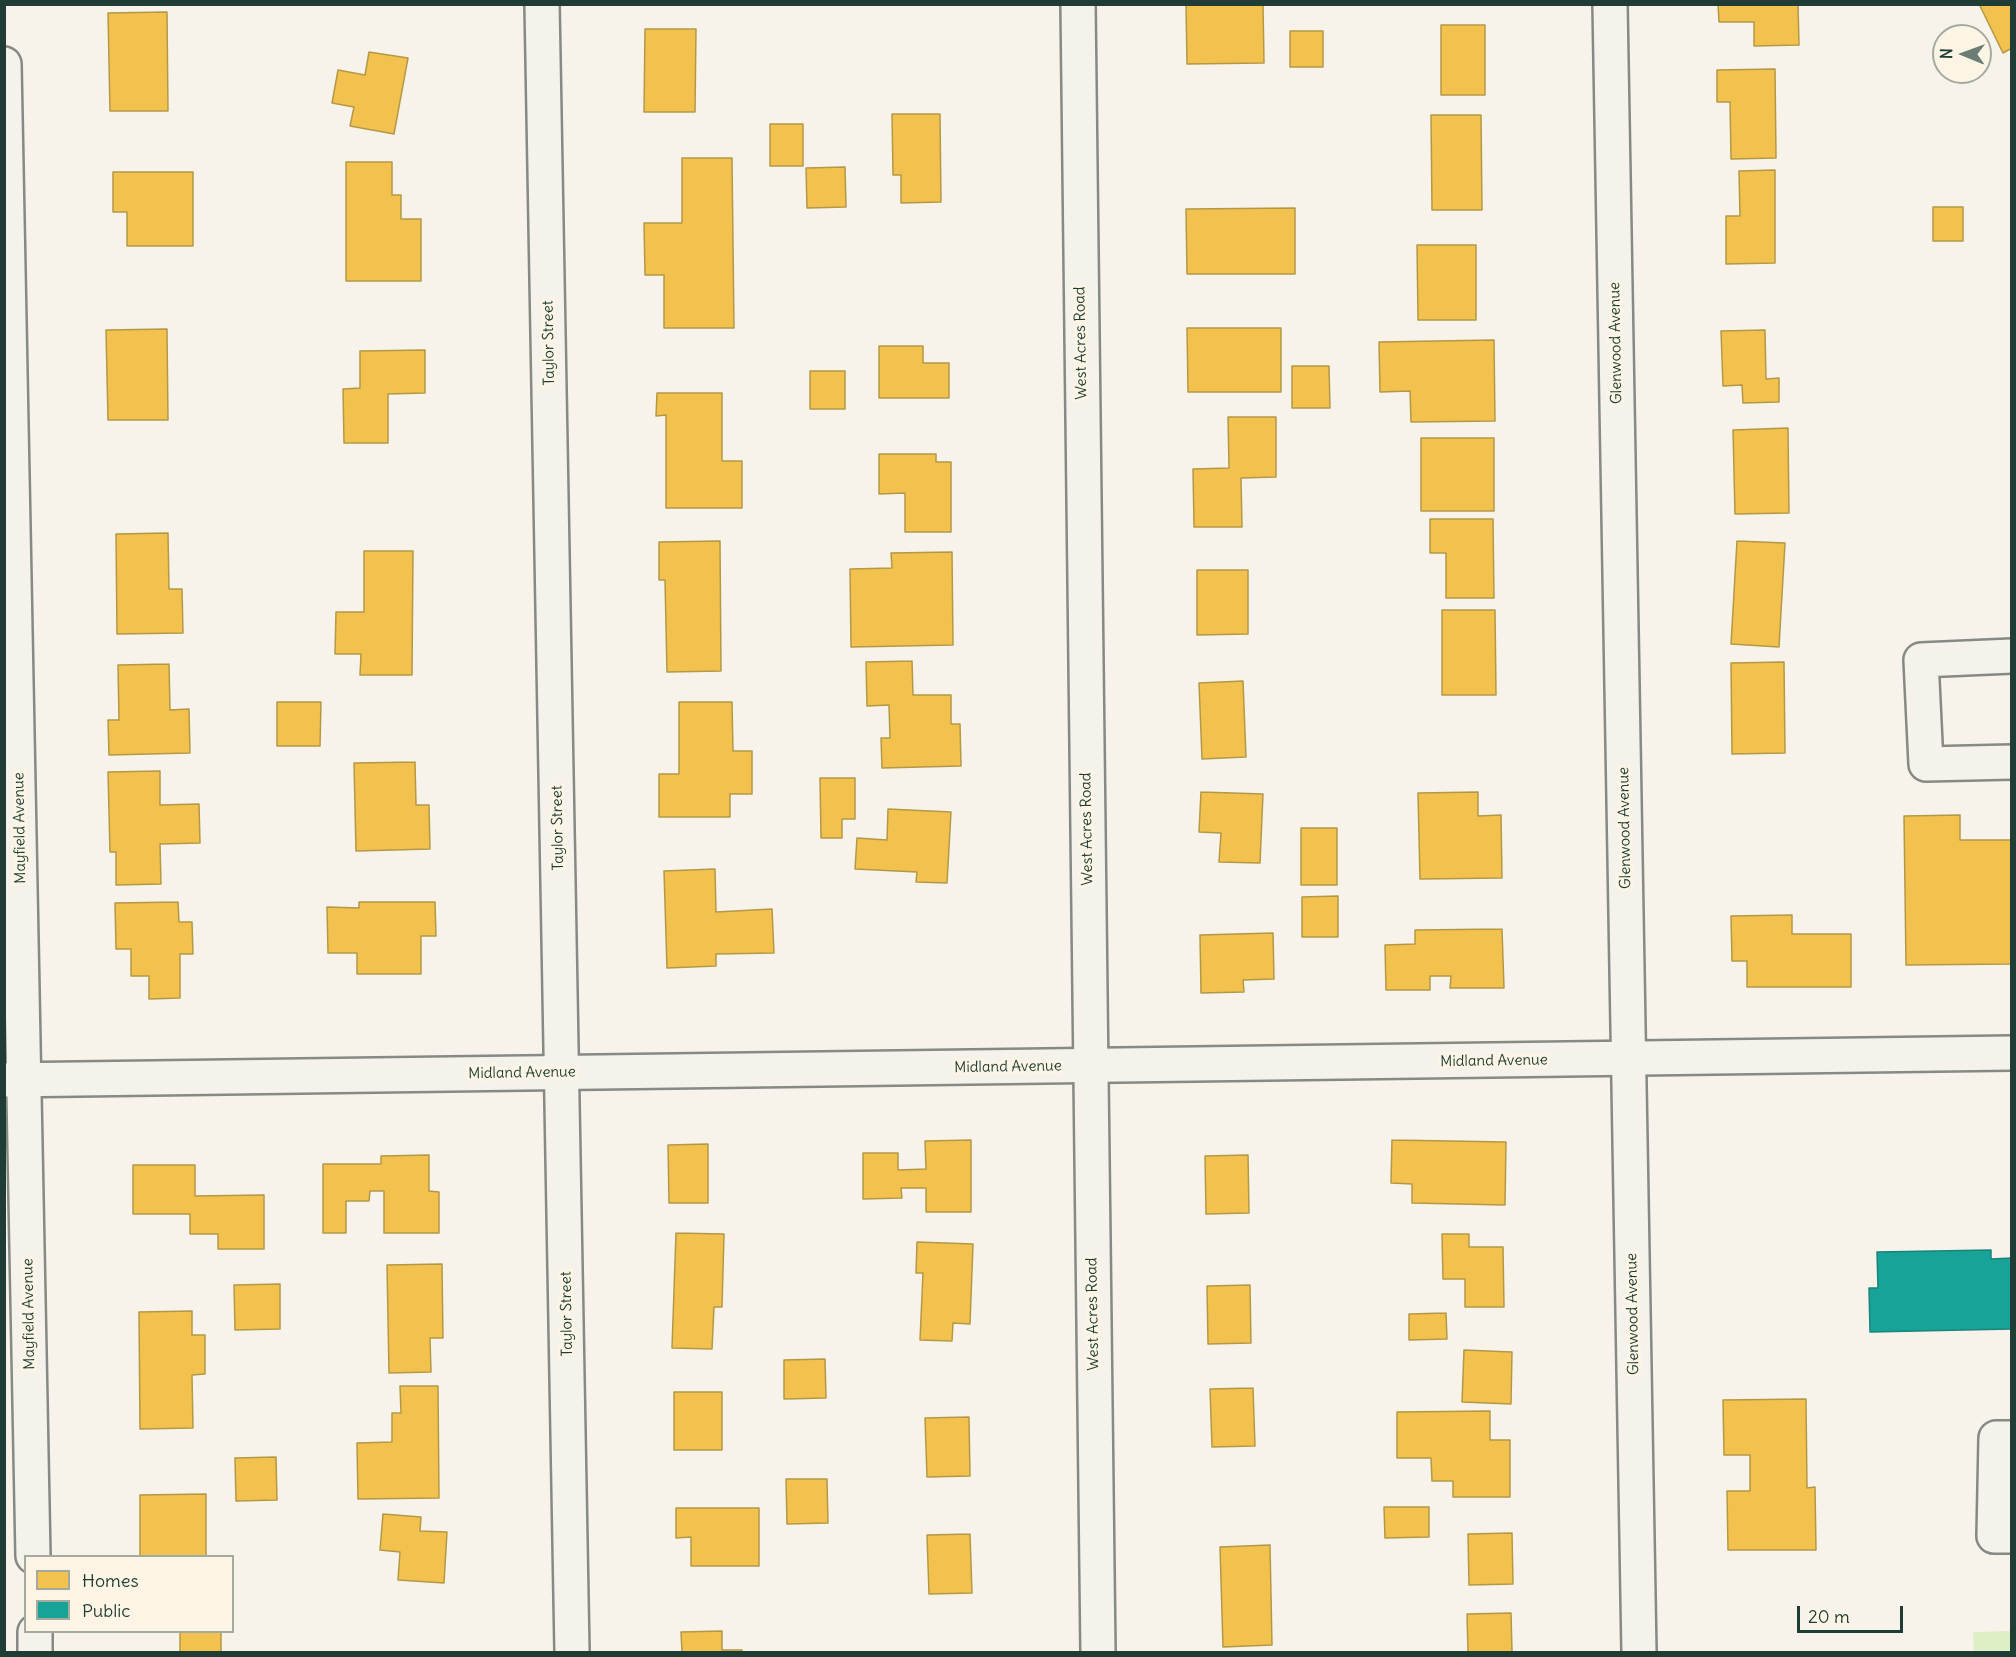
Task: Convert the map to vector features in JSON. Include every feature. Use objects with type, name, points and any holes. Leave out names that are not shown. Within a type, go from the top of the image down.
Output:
[{"type":"street","name":"Taylor Street","points":[[542,4],[572,1653]]},
{"type":"street","name":"West Acres Road","points":[[1078,4],[1089,1066],[1098,1653]]},
{"type":"street","name":"Glenwood Avenue","points":[[1610,4],[1639,1653]]},
{"type":"street","name":"Mayfield Avenue","points":[[4,64],[15,1080],[33,1555]]},
{"type":"street","points":[[2012,656],[1921,660],[1926,764],[2012,762]]},
{"type":"street","name":"Midland Avenue","points":[[15,1080],[2012,1053]]},
{"type":"street","points":[[2012,1438],[1996,1438],[1994,1536],[2012,1536]]},
{"type":"street","points":[[35,1633],[35,1653]]},
{"type":"green space","points":[[2011,1631],[2011,1652],[1974,1652],[1973,1632]]},
{"type":"building: Homes","points":[[1263,4],[1264,63],[1187,64],[1186,5]]},
{"type":"building: Homes","points":[[1718,4],[1798,4],[1799,45],[1754,46],[1754,22],[1719,22]]},
{"type":"building: Homes","points":[[1979,4],[2012,4],[2012,48],[2003,53],[1992,31],[1992,24],[1989,24]]},
{"type":"building: Homes","points":[[167,12],[168,111],[110,111],[108,13]]},
{"type":"building: Homes","points":[[1441,25],[1485,25],[1485,95],[1441,95]]},
{"type":"building: Homes","points":[[645,29],[696,29],[695,112],[644,112]]},
{"type":"building: Homes","points":[[1290,31],[1323,31],[1323,67],[1290,67]]},
{"type":"building: Homes","points":[[369,52],[408,58],[394,134],[350,126],[354,107],[332,103],[338,70],[365,75]]},
{"type":"building: Homes","points":[[1775,69],[1776,158],[1731,159],[1730,102],[1717,102],[1717,70]]},
{"type":"building: Homes","points":[[892,114],[940,114],[941,202],[901,203],[901,175],[893,175]]},
{"type":"building: Homes","points":[[1431,115],[1481,115],[1482,210],[1432,210]]},
{"type":"building: Homes","points":[[770,124],[803,124],[803,166],[770,166]]},
{"type":"building: Homes","points":[[682,158],[732,158],[734,328],[664,328],[664,275],[645,275],[644,223],[682,223]]},
{"type":"building: Homes","points":[[346,162],[392,162],[392,195],[401,195],[401,219],[421,219],[421,281],[346,281]]},
{"type":"building: Homes","points":[[845,167],[846,207],[807,208],[806,168]]},
{"type":"building: Homes","points":[[1775,170],[1775,263],[1726,264],[1726,216],[1740,216],[1739,171]]},
{"type":"building: Homes","points":[[113,172],[193,172],[193,246],[127,246],[127,212],[113,212]]},
{"type":"building: Homes","points":[[1933,207],[1963,207],[1963,241],[1933,241]]},
{"type":"building: Homes","points":[[1295,208],[1295,274],[1187,274],[1186,209]]},
{"type":"building: Homes","points":[[1417,245],[1476,245],[1476,320],[1418,320]]},
{"type":"building: Homes","points":[[1187,328],[1281,328],[1281,392],[1188,392]]},
{"type":"building: Homes","points":[[167,329],[168,420],[108,420],[106,330]]},
{"type":"building: Homes","points":[[1765,330],[1766,379],[1779,378],[1779,402],[1743,403],[1742,385],[1723,386],[1721,331]]},
{"type":"building: Homes","points":[[1494,340],[1495,421],[1411,422],[1410,391],[1380,392],[1379,342]]},
{"type":"building: Homes","points":[[879,346],[923,346],[923,363],[949,363],[949,398],[879,398]]},
{"type":"building: Homes","points":[[425,350],[425,393],[388,394],[388,443],[344,443],[343,389],[360,388],[360,351]]},
{"type":"building: Homes","points":[[1292,366],[1329,366],[1330,408],[1292,408]]},
{"type":"building: Homes","points":[[810,371],[845,371],[845,409],[810,409]]},
{"type":"building: Homes","points":[[657,393],[722,393],[722,461],[742,461],[742,508],[666,508],[666,415],[656,416]]},
{"type":"building: Homes","points":[[1228,417],[1276,417],[1276,477],[1241,478],[1242,527],[1194,527],[1193,469],[1229,468]]},
{"type":"building: Homes","points":[[1788,428],[1789,513],[1735,514],[1733,430]]},
{"type":"building: Homes","points":[[1421,438],[1494,438],[1494,511],[1421,511]]},
{"type":"building: Homes","points":[[879,454],[936,454],[936,462],[951,462],[951,532],[905,532],[905,493],[879,494]]},
{"type":"building: Homes","points":[[1430,519],[1493,519],[1494,598],[1446,598],[1446,553],[1430,553]]},
{"type":"building: Homes","points":[[168,533],[169,589],[182,589],[183,633],[117,634],[116,534]]},
{"type":"building: Homes","points":[[720,541],[721,671],[667,672],[665,580],[659,580],[659,542]]},
{"type":"building: Homes","points":[[1737,541],[1785,543],[1779,647],[1731,644]]},
{"type":"building: Homes","points":[[364,551],[413,551],[412,675],[360,675],[361,654],[335,654],[336,612],[364,612]]},
{"type":"building: Homes","points":[[952,552],[953,645],[851,647],[850,569],[892,568],[891,553]]},
{"type":"building: Homes","points":[[1197,570],[1248,570],[1248,634],[1197,635]]},
{"type":"building: Homes","points":[[1442,610],[1495,610],[1496,695],[1442,695]]},
{"type":"building: Homes","points":[[912,661],[913,695],[951,695],[951,724],[960,724],[961,766],[882,768],[881,738],[890,738],[889,705],[867,706],[866,662]]},
{"type":"building: Homes","points":[[1784,662],[1785,753],[1732,754],[1731,663]]},
{"type":"building: Homes","points":[[169,664],[170,710],[189,709],[190,753],[109,755],[108,720],[119,720],[118,665]]},
{"type":"building: Homes","points":[[1243,681],[1246,757],[1202,759],[1199,683]]},
{"type":"building: Homes","points":[[277,702],[321,702],[320,746],[277,746]]},
{"type":"building: Homes","points":[[679,702],[732,702],[733,751],[752,751],[752,794],[730,794],[730,817],[659,817],[659,774],[679,774]]},
{"type":"building: Homes","points":[[415,762],[416,805],[429,805],[430,849],[356,851],[354,763]]},
{"type":"building: Homes","points":[[160,771],[160,805],[199,804],[200,843],[160,844],[161,884],[116,885],[116,852],[110,852],[108,772]]},
{"type":"building: Homes","points":[[820,778],[855,778],[855,819],[842,819],[842,838],[821,838]]},
{"type":"building: Homes","points":[[1201,792],[1263,794],[1260,863],[1219,862],[1221,833],[1199,832]]},
{"type":"building: Homes","points":[[1478,792],[1478,816],[1501,815],[1502,878],[1420,879],[1418,793]]},
{"type":"building: Homes","points":[[888,809],[951,812],[947,883],[916,882],[917,872],[855,869],[857,838],[887,840]]},
{"type":"building: Homes","points":[[1960,815],[1960,840],[2012,840],[2012,964],[1906,965],[1904,816]]},
{"type":"building: Homes","points":[[1301,828],[1337,828],[1337,885],[1301,885]]},
{"type":"building: Homes","points":[[715,869],[716,912],[772,909],[774,953],[716,954],[716,966],[667,968],[664,871]]},
{"type":"building: Homes","points":[[1338,896],[1338,937],[1302,937],[1302,897]]},
{"type":"building: Homes","points":[[178,902],[179,922],[192,922],[193,954],[180,954],[180,998],[149,999],[149,976],[131,976],[131,949],[116,949],[115,903]]},
{"type":"building: Homes","points":[[359,902],[435,902],[436,936],[421,936],[421,974],[357,974],[357,953],[328,953],[327,907],[359,908]]},
{"type":"building: Homes","points":[[1792,915],[1792,934],[1851,934],[1851,987],[1747,987],[1747,961],[1732,961],[1731,916]]},
{"type":"building: Homes","points":[[1502,929],[1504,988],[1450,988],[1451,976],[1430,976],[1430,990],[1386,990],[1385,945],[1415,944],[1415,930]]},
{"type":"building: Homes","points":[[1273,933],[1274,979],[1243,980],[1244,992],[1201,993],[1200,935]]},
{"type":"building: Homes","points":[[971,1140],[971,1212],[926,1212],[926,1188],[901,1188],[902,1198],[863,1199],[863,1153],[898,1153],[898,1170],[926,1169],[925,1141]]},
{"type":"building: Homes","points":[[1392,1140],[1506,1142],[1505,1205],[1412,1203],[1412,1184],[1391,1183]]},
{"type":"building: Homes","points":[[708,1144],[708,1203],[669,1203],[668,1145]]},
{"type":"building: Homes","points":[[429,1155],[429,1191],[439,1192],[439,1233],[384,1233],[384,1191],[370,1191],[369,1201],[346,1201],[346,1233],[323,1233],[323,1164],[381,1164],[381,1156]]},
{"type":"building: Homes","points":[[1248,1155],[1249,1213],[1206,1214],[1205,1156]]},
{"type":"building: Homes","points":[[133,1165],[195,1165],[195,1196],[264,1195],[264,1249],[218,1249],[218,1234],[190,1234],[190,1214],[133,1214]]},
{"type":"building: Homes","points":[[676,1233],[724,1234],[722,1307],[714,1307],[712,1349],[672,1348]]},
{"type":"building: Homes","points":[[1442,1234],[1469,1234],[1469,1247],[1503,1247],[1504,1307],[1465,1307],[1465,1279],[1443,1279]]},
{"type":"building: Homes","points":[[917,1242],[973,1244],[970,1324],[953,1323],[952,1341],[920,1340],[923,1273],[916,1273]]},
{"type":"building: Homes","points":[[442,1264],[443,1338],[430,1338],[431,1372],[389,1373],[387,1265]]},
{"type":"building: Homes","points":[[280,1284],[280,1329],[235,1330],[234,1285]]},
{"type":"building: Homes","points":[[1250,1285],[1251,1343],[1208,1344],[1207,1286]]},
{"type":"building: Homes","points":[[192,1311],[192,1335],[205,1335],[205,1374],[192,1375],[193,1428],[140,1429],[139,1312]]},
{"type":"building: Homes","points":[[1446,1313],[1447,1339],[1409,1340],[1409,1314]]},
{"type":"building: Homes","points":[[1464,1350],[1512,1352],[1511,1404],[1462,1402]]},
{"type":"building: Homes","points":[[825,1359],[826,1398],[784,1399],[784,1360]]},
{"type":"building: Homes","points":[[400,1386],[438,1386],[439,1498],[358,1499],[357,1443],[392,1442],[392,1413],[401,1413]]},
{"type":"building: Homes","points":[[1253,1388],[1255,1446],[1212,1447],[1210,1389]]},
{"type":"building: Homes","points":[[674,1392],[722,1392],[722,1450],[674,1450]]},
{"type":"building: Homes","points":[[1806,1399],[1807,1488],[1815,1487],[1816,1550],[1728,1550],[1727,1491],[1750,1491],[1750,1455],[1724,1455],[1723,1400]]},
{"type":"building: Homes","points":[[1490,1411],[1490,1440],[1510,1440],[1510,1497],[1453,1497],[1453,1481],[1432,1481],[1431,1458],[1397,1458],[1397,1412]]},
{"type":"building: Homes","points":[[969,1417],[970,1476],[927,1477],[925,1418]]},
{"type":"building: Homes","points":[[276,1457],[277,1500],[236,1501],[235,1458]]},
{"type":"building: Homes","points":[[786,1479],[827,1479],[828,1523],[787,1524]]},
{"type":"building: Homes","points":[[206,1494],[206,1555],[140,1555],[140,1495]]},
{"type":"building: Homes","points":[[1384,1507],[1429,1507],[1429,1537],[1385,1538]]},
{"type":"building: Homes","points":[[676,1508],[759,1508],[759,1566],[691,1566],[691,1537],[676,1538]]},
{"type":"building: Homes","points":[[383,1514],[421,1517],[420,1531],[447,1532],[444,1583],[398,1580],[400,1552],[380,1550]]},
{"type":"building: Homes","points":[[1512,1533],[1513,1584],[1469,1585],[1468,1534]]},
{"type":"building: Homes","points":[[970,1534],[972,1593],[929,1594],[927,1535]]},
{"type":"building: Homes","points":[[1270,1545],[1272,1645],[1223,1647],[1220,1547]]},
{"type":"building: Homes","points":[[1511,1613],[1512,1652],[1468,1652],[1467,1614]]},
{"type":"building: Homes","points":[[722,1631],[722,1650],[742,1650],[742,1652],[682,1652],[681,1632]]},
{"type":"building: Homes","points":[[180,1633],[221,1633],[221,1652],[180,1652]]},
{"type":"building: Public","points":[[1991,1250],[1991,1259],[2012,1258],[2011,1329],[1870,1332],[1869,1288],[1878,1288],[1877,1252]]}]
